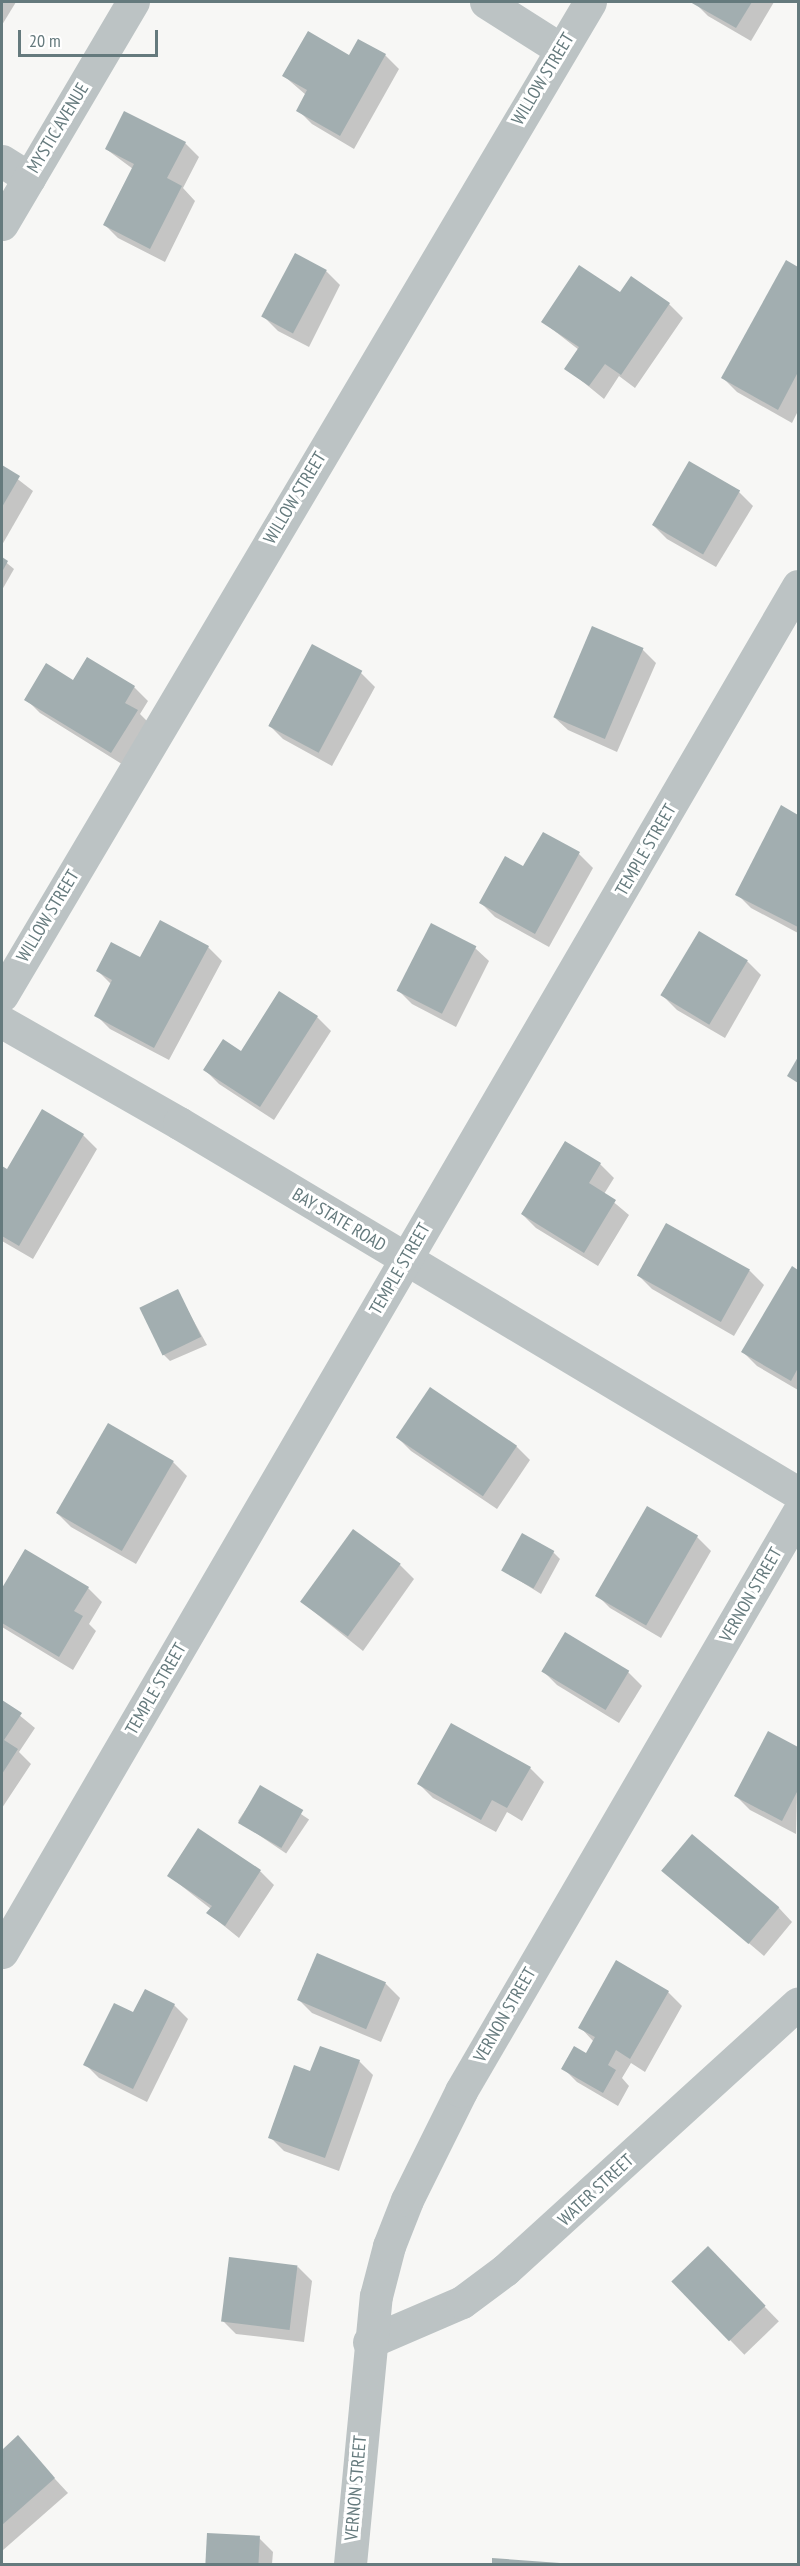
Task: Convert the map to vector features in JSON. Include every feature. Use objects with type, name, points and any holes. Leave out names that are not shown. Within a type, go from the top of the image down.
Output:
[{"type":"street","name":"MYSTIC AVENUE","points":[[2,224],[134,2]]},
{"type":"street","points":[[486,2],[560,49]]},
{"type":"street","name":"WILLOW STREET","points":[[2,994],[560,49],[590,2]]},
{"type":"street","points":[[2,161],[29,178]]},
{"type":"street","name":"TEMPLE STREET","points":[[2,1952],[798,586]]},
{"type":"street","name":"BAY STATE ROAD","points":[[2,1022],[179,1123],[798,1493]]},
{"type":"street","name":"VERNON STREET","points":[[350,2565],[369,2342],[388,2246],[429,2150],[798,1513]]},
{"type":"street","name":"WATER STREET","points":[[369,2342],[462,2302],[505,2270],[798,2003]]},
{"type":"building","points":[[690,2],[752,2],[736,28]]},
{"type":"building","points":[[308,31],[349,55],[358,39],[386,54],[340,136],[296,111],[307,90],[282,76]]},
{"type":"building","points":[[124,111],[186,142],[167,178],[182,186],[150,249],[103,225],[134,164],[105,149]]},
{"type":"building","points":[[295,253],[327,270],[293,333],[261,317]]},
{"type":"building","points":[[786,260],[798,267],[798,372],[778,410],[721,378]]},
{"type":"building","points":[[579,265],[620,292],[631,276],[670,303],[621,375],[605,364],[589,386],[564,369],[579,347],[541,322]]},
{"type":"building","points":[[689,461],[740,491],[703,555],[652,525]]},
{"type":"building","points":[[2,465],[20,476],[2,507]]},
{"type":"building","points":[[2,557],[8,561],[2,572]]},
{"type":"building","points":[[592,626],[644,648],[605,739],[553,717]]},
{"type":"building","points":[[312,644],[362,671],[319,753],[268,726]]},
{"type":"building","points":[[87,657],[135,686],[125,703],[138,710],[111,753],[24,700],[46,663],[73,680]]},
{"type":"building","points":[[781,805],[798,815],[798,927],[735,895]]},
{"type":"building","points":[[543,832],[580,852],[535,934],[479,903],[505,856],[523,866]]},
{"type":"building","points":[[160,920],[209,946],[154,1048],[94,1016],[112,980],[96,971],[111,942],[140,957]]},
{"type":"building","points":[[431,923],[476,946],[442,1014],[396,991]]},
{"type":"building","points":[[699,931],[748,960],[709,1025],[660,995]]},
{"type":"building","points":[[279,991],[318,1016],[260,1107],[203,1070],[223,1039],[241,1051]]},
{"type":"building","points":[[798,1057],[798,1083],[787,1076]]},
{"type":"building","points":[[42,1109],[84,1134],[19,1246],[2,1236],[2,1166],[7,1169]]},
{"type":"building","points":[[565,1141],[601,1163],[589,1183],[616,1200],[584,1253],[521,1214]]},
{"type":"building","points":[[666,1223],[750,1270],[721,1322],[637,1275]]},
{"type":"building","points":[[792,1266],[798,1270],[798,1368],[791,1381],[741,1352]]},
{"type":"building","points":[[178,1289],[201,1337],[163,1355],[139,1308]]},
{"type":"building","points":[[430,1387],[517,1446],[483,1496],[396,1438]]},
{"type":"building","points":[[108,1423],[174,1461],[122,1551],[56,1513]]},
{"type":"building","points":[[647,1506],[698,1536],[646,1626],[595,1596]]},
{"type":"building","points":[[353,1529],[401,1564],[348,1636],[300,1602]]},
{"type":"building","points":[[522,1533],[554,1551],[534,1589],[501,1571]]},
{"type":"building","points":[[25,1549],[89,1587],[74,1611],[83,1616],[59,1657],[2,1623],[2,1588]]},
{"type":"building","points":[[565,1632],[629,1671],[606,1710],[541,1671]]},
{"type":"building","points":[[2,1700],[22,1713],[4,1740],[18,1749],[2,1774]]},
{"type":"building","points":[[451,1723],[531,1767],[507,1808],[492,1800],[481,1820],[417,1784]]},
{"type":"building","points":[[768,1731],[798,1747],[798,1790],[782,1821],[734,1796]]},
{"type":"building","points":[[260,1785],[303,1810],[281,1848],[238,1823]]},
{"type":"building","points":[[198,1828],[261,1870],[225,1926],[206,1913],[212,1906],[167,1876]]},
{"type":"building","points":[[692,1834],[779,1907],[748,1944],[661,1871]]},
{"type":"building","points":[[317,1953],[386,1982],[366,2029],[297,2000]]},
{"type":"building","points":[[616,1960],[669,1991],[630,2059],[616,2050],[608,2065],[616,2070],[603,2093],[561,2069],[574,2046],[586,2053],[595,2037],[578,2028]]},
{"type":"building","points":[[145,1989],[175,2004],[133,2089],[83,2065],[114,2003],[133,2012]]},
{"type":"building","points":[[320,2046],[360,2060],[325,2158],[268,2138],[294,2065],[310,2071]]},
{"type":"building","points":[[708,2246],[766,2306],[729,2341],[671,2281]]},
{"type":"building","points":[[229,2257],[297,2265],[290,2330],[221,2322]]},
{"type":"building","points":[[18,2435],[55,2478],[2,2525],[2,2450]]},
{"type":"building","points":[[207,2533],[260,2536],[258,2564],[205,2564]]},
{"type":"building","points":[[492,2558],[560,2563],[560,2564],[492,2564]]}]
